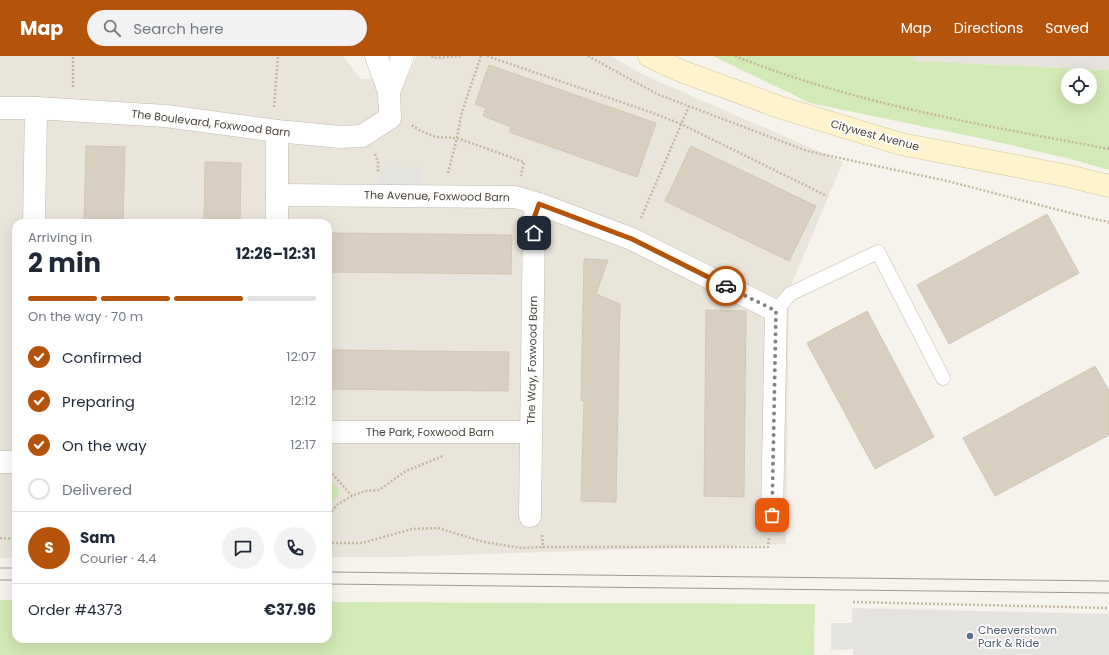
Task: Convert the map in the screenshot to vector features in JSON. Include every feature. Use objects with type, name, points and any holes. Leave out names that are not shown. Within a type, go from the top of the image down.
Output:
[{"type":"main road","name":"Citywest Avenue","points":[[649,56],[681,71],[782,108],[901,144],[1068,176],[1109,186]]},
{"type":"street","points":[[376,56],[389,92],[390,118]]},
{"type":"street","points":[[389,92],[403,56]]},
{"type":"street","name":"The Boulevard, Foxwood Barn","points":[[0,108],[36,108],[166,116],[275,131],[341,137],[362,136],[390,118]]},
{"type":"street","points":[[34,219],[36,108]]},
{"type":"street","points":[[275,131],[277,219]]},
{"type":"street","name":"The Avenue, Foxwood Barn","points":[[277,195],[515,197],[539,204],[632,239],[776,311]]},
{"type":"street","name":"The Way, Foxwood Barn","points":[[530,516],[534,218],[539,204]]},
{"type":"street","points":[[772,515],[776,311]]},
{"type":"street","name":"The Park, Foxwood Barn","points":[[332,432],[531,432]]},
{"type":"street","points":[[0,462],[12,462]]},
{"type":"lane","points":[[776,311],[790,294],[878,252],[943,378]]},
{"type":"path","points":[[72,110],[73,56]]},
{"type":"path","points":[[275,131],[278,56]]},
{"type":"path","points":[[432,56],[433,58],[461,56]]},
{"type":"path","points":[[447,197],[448,175],[461,115],[481,56]]},
{"type":"path","points":[[487,56],[681,124],[827,196]]},
{"type":"path","points":[[735,56],[825,87],[893,105],[964,121],[1109,149]]},
{"type":"path","points":[[632,239],[689,106]]},
{"type":"path","points":[[390,118],[401,117],[419,130],[436,137],[457,138],[524,162],[515,197]]},
{"type":"path","points":[[366,134],[378,162],[378,196]]},
{"type":"path","points":[[332,511],[338,504],[352,496],[365,491],[379,490],[406,471],[443,457],[459,444],[461,432]]},
{"type":"path","points":[[332,473],[352,496]]},
{"type":"path","points":[[332,543],[362,543],[412,529],[438,528],[484,542],[521,548],[768,547],[772,515]]},
{"type":"path","points":[[530,516],[542,516],[542,548]]},
{"type":"path","points":[[0,538],[12,539]]},
{"type":"path","points":[[853,602],[1109,608]]},
{"type":"shaded area","points":[[0,56],[343,56],[361,79],[406,80],[417,56],[611,56],[644,75],[843,162],[789,290],[786,544],[396,557],[332,557],[332,219],[12,219],[12,558],[0,558]]},
{"type":"shaded area","points":[[913,56],[1109,56],[1109,70],[1097,69],[1097,68],[913,61]]},
{"type":"shaded area","points":[[380,166],[422,167],[421,186],[380,186]]},
{"type":"shaded area","name":"Cheeverstown Park & Ride","points":[[852,608],[1109,614],[1109,655],[853,655],[853,649],[831,650],[831,623],[852,623]]},
{"type":"green space","points":[[713,56],[913,56],[913,61],[1065,68],[1061,68],[1061,104],[1097,104],[1097,69],[1109,70],[1109,170],[1067,158],[810,103]]},
{"type":"green space","points":[[332,481],[338,489],[339,494],[332,504]]},
{"type":"green space","points":[[0,600],[12,600],[12,643],[332,643],[332,602],[815,604],[814,655],[0,655]]},
{"type":"building","points":[[489,65],[656,123],[637,177],[509,132],[511,127],[483,116],[486,108],[475,104]]},
{"type":"building","points":[[86,146],[125,147],[123,219],[84,219]]},
{"type":"building","points":[[691,146],[816,206],[789,261],[665,201]]},
{"type":"building","points":[[205,162],[241,163],[240,219],[204,219]]},
{"type":"building","points":[[1047,214],[1079,273],[949,344],[917,285]]},
{"type":"building","points":[[332,233],[512,235],[511,274],[332,272]]},
{"type":"building","points":[[584,259],[608,260],[596,294],[620,304],[616,502],[581,501],[584,401],[581,400]]},
{"type":"building","points":[[706,310],[746,311],[744,497],[704,496]]},
{"type":"building","points":[[867,311],[934,437],[875,469],[807,343]]},
{"type":"building","points":[[332,350],[509,352],[508,391],[332,389]]},
{"type":"building","points":[[1095,366],[1109,391],[1109,435],[995,496],[963,438]]},
{"type":"tram line","points":[[0,568],[12,568]]},
{"type":"tram line","points":[[332,572],[1109,581]]},
{"type":"tram line","points":[[0,580],[12,580]]},
{"type":"tram line","points":[[332,584],[1109,593]]},
{"type":"way so far","points":[[726,286],[776,311],[772,515]]},
{"type":"place","name":"Cheeverstown Park & Ride","points":[[970,636]]},
{"type":"route","points":[[534,233],[534,218],[539,204],[632,239],[726,286]]}]
